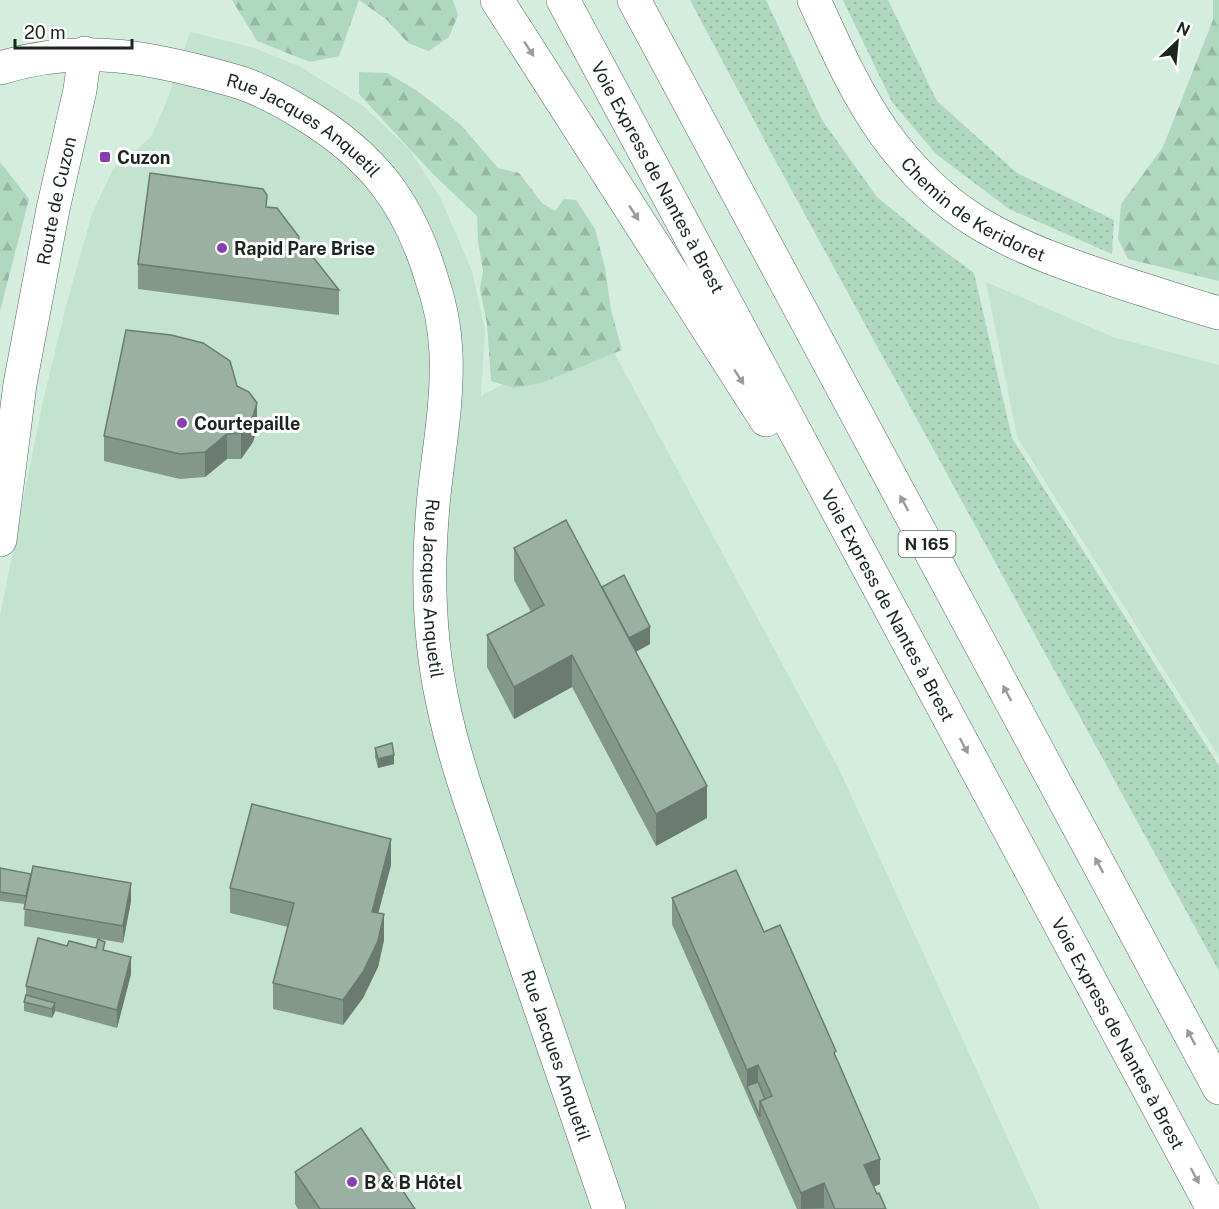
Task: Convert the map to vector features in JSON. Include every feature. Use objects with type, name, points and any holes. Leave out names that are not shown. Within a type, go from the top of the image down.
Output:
[{"type":"main road","points":[[496,0],[906,639]]},
{"type":"main road","name":"Voie Express de Nantes à Brest","points":[[563,0],[1213,1209]]},
{"type":"main road","name":"N 165","points":[[634,0],[1219,1088]]},
{"type":"main road","name":"Chemin de Keridoret","points":[[814,0],[851,80],[884,133],[915,171],[947,200],[980,224],[1039,253],[1104,277],[1219,313]]},
{"type":"main road","points":[[0,68],[52,56],[85,53]]},
{"type":"main road","name":"Route de Cuzon","points":[[0,540],[7,435],[80,90],[85,53]]},
{"type":"main road","name":"Rue Jacques Anquetil","points":[[85,53],[126,56],[164,63],[246,85],[275,97],[316,122],[353,150],[389,188],[419,238],[437,295],[446,349],[444,411],[430,550],[431,617],[442,700],[450,735],[468,792],[609,1209]]},
{"type":"shaded area","points":[[190,32],[254,48],[301,67],[363,106],[409,149],[441,199],[472,271],[485,330],[481,396],[603,332],[840,771],[1040,1209],[0,1209],[0,616],[43,401],[67,302],[92,214],[113,169],[151,137],[166,103]]},
{"type":"shaded area","points":[[986,282],[1113,337],[1219,365],[1219,757],[1017,437]]},
{"type":"green space","points":[[232,0],[359,0],[339,56],[310,62],[257,41]]},
{"type":"green space","points":[[359,0],[453,0],[458,15],[449,37],[429,51],[408,43],[387,20]]},
{"type":"green space","points":[[690,0],[766,0],[822,120],[877,197],[974,273],[1012,438],[1219,766],[1219,971],[774,158]]},
{"type":"green space","points":[[843,0],[888,0],[937,101],[1017,173],[1114,220],[1112,254],[1009,209],[936,154],[892,102]]},
{"type":"green space","points":[[1213,0],[1219,0],[1219,281],[1128,259],[1118,239],[1121,204],[1163,147],[1213,20]]},
{"type":"green space","points":[[359,72],[387,73],[416,90],[461,125],[498,168],[519,173],[542,203],[555,211],[564,199],[576,200],[595,229],[605,268],[611,310],[622,350],[541,383],[514,388],[491,381],[487,324],[480,289],[483,271],[477,216],[433,174],[359,94]]},
{"type":"green space","points":[[0,162],[29,199],[0,311]]},
{"type":"building","points":[[150,173],[263,189],[267,195],[266,207],[277,208],[299,237],[297,250],[309,252],[339,290],[138,264]]},
{"type":"building","name":"Courtepaille","points":[[126,330],[171,335],[203,343],[230,361],[237,386],[249,392],[257,403],[253,416],[241,433],[227,434],[205,452],[180,454],[104,436]]},
{"type":"building","points":[[566,520],[707,786],[656,814],[572,655],[514,687],[487,635],[544,605],[514,548]]},
{"type":"building","points":[[624,575],[650,627],[629,638],[602,587]]},
{"type":"building","points":[[392,743],[394,755],[378,759],[375,748]]},
{"type":"building","points":[[252,804],[391,839],[372,912],[384,914],[378,941],[363,972],[343,1000],[273,983],[294,903],[230,888]]},
{"type":"building","points":[[33,866],[131,883],[123,926],[24,909]]},
{"type":"building","points":[[0,868],[31,874],[26,896],[0,892]]},
{"type":"building","points":[[736,870],[764,932],[780,925],[836,1051],[834,1053],[880,1159],[864,1165],[886,1209],[835,1209],[824,1183],[801,1193],[760,1101],[772,1096],[758,1065],[747,1070],[672,898]]},
{"type":"building","points":[[38,938],[67,946],[69,941],[96,948],[98,939],[105,942],[103,950],[131,957],[117,1010],[26,986]]},
{"type":"building","points":[[26,995],[55,1003],[52,1009],[24,1002]]},
{"type":"building","points":[[758,1082],[765,1099],[760,1101],[760,1117],[747,1086]]},
{"type":"building","points":[[361,1128],[415,1209],[320,1209],[295,1172]]},
{"type":"place","name":"Cuzon","points":[[105,157]]},
{"type":"place","name":"Rapid Pare Brise","points":[[222,248]]},
{"type":"place","name":"Courtepaille","points":[[182,423]]},
{"type":"place","name":"B & B Hôtel","points":[[352,1182]]}]
